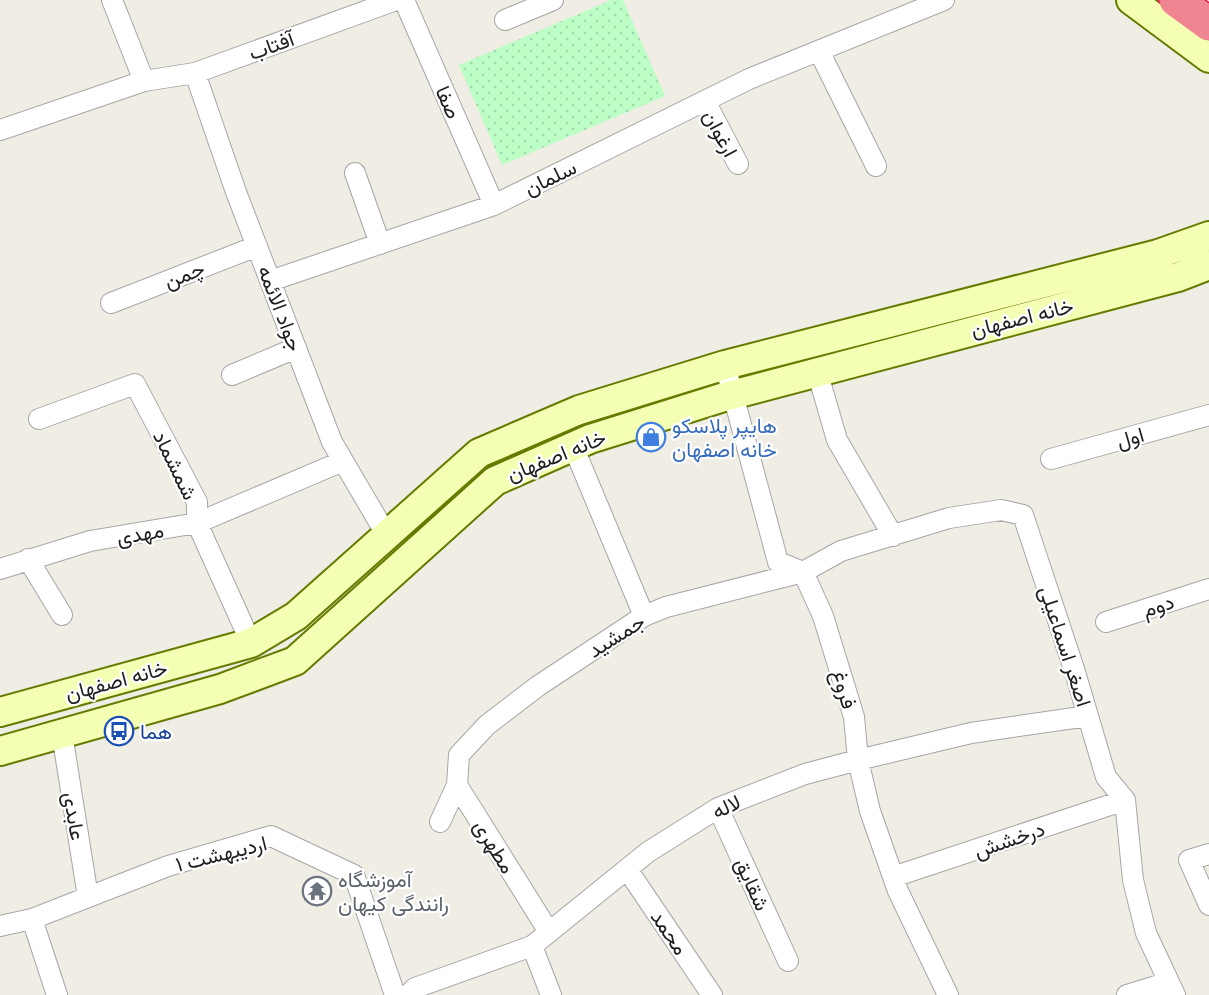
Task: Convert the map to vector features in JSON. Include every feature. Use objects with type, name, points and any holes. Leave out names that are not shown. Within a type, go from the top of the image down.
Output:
[{"type":"highway","points":[[1176,0],[1209,24]]},
{"type":"main road","points":[[1131,0],[1209,58]]},
{"type":"main road","name":"خانه اصفهان","points":[[0,712],[251,643],[296,616],[479,453],[579,410],[725,365],[1158,254],[1209,236]]},
{"type":"main road","name":"خانه اصفهان","points":[[0,751],[220,689],[295,661],[495,481],[573,446],[734,394],[1178,277],[1209,265]]},
{"type":"street","points":[[112,0],[144,81]]},
{"type":"street","name":"آفتاب","points":[[0,130],[144,81],[195,73],[396,0]]},
{"type":"street","name":"صفا","points":[[404,0],[494,205]]},
{"type":"street","points":[[505,21],[553,0]]},
{"type":"street","name":"سلمان","points":[[270,281],[494,205],[705,101],[944,0]]},
{"type":"street","points":[[819,51],[876,166]]},
{"type":"street","name":"جواد الائمه","points":[[195,73],[257,246],[332,442],[386,534]]},
{"type":"street","name":"ارغوان","points":[[705,101],[738,165]]},
{"type":"street","points":[[355,172],[380,244]]},
{"type":"street","name":"چمن","points":[[111,303],[257,246]]},
{"type":"street","points":[[232,375],[296,348]]},
{"type":"street","points":[[725,365],[778,562],[803,572]]},
{"type":"street","points":[[817,371],[837,440],[893,536]]},
{"type":"street","name":"شمشماد","points":[[39,419],[135,384],[197,502],[197,523],[251,643]]},
{"type":"street","name":"اول","points":[[1051,459],[1209,415]]},
{"type":"street","points":[[573,446],[644,616]]},
{"type":"street","name":"مهدی","points":[[0,568],[90,541],[197,523],[343,461]]},
{"type":"street","name":"اصغر اسماعیلی","points":[[803,572],[841,550],[949,518],[1001,510],[1023,515],[1106,777],[1125,800]]},
{"type":"street","points":[[28,559],[62,615]]},
{"type":"street","name":"جمشید","points":[[457,785],[459,755],[487,725],[538,686],[644,616],[666,607],[803,572]]},
{"type":"street","name":"فروغ","points":[[803,572],[823,616],[854,717],[858,760],[870,811],[894,878],[948,995]]},
{"type":"street","name":"دوم","points":[[1106,622],[1209,589]]},
{"type":"street","name":"لاله","points":[[408,995],[415,988],[532,946],[648,852],[718,808],[805,774],[858,760],[971,733],[1088,716]]},
{"type":"street","name":"عابدی","points":[[62,734],[88,897]]},
{"type":"street","points":[[440,822],[457,785]]},
{"type":"street","name":"مطهری","points":[[457,785],[549,932]]},
{"type":"street","points":[[1125,800],[1133,880],[1146,933],[1172,988],[1127,995]]},
{"type":"street","name":"درخشش","points":[[894,878],[1125,800]]},
{"type":"street","name":"شقایق","points":[[718,808],[788,961]]},
{"type":"street","name":"اردیبهشت ۱","points":[[0,926],[32,919],[168,866],[271,836],[354,875],[395,995]]},
{"type":"street","points":[[1209,854],[1190,860],[1209,905]]},
{"type":"street","name":"محمد","points":[[627,869],[712,995]]},
{"type":"street","points":[[32,919],[57,995]]},
{"type":"street","points":[[532,946],[551,995]]},
{"type":"green space","points":[[611,0],[623,0],[665,96],[502,165],[459,65]]},
{"type":"place","name":"هایپر پلاسکو خانه اصفهان","points":[[651,437]]},
{"type":"place","name":"هما","points":[[119,731]]},
{"type":"place","name":"آموزشگاه رانندگی کیهان","points":[[317,891]]}]
